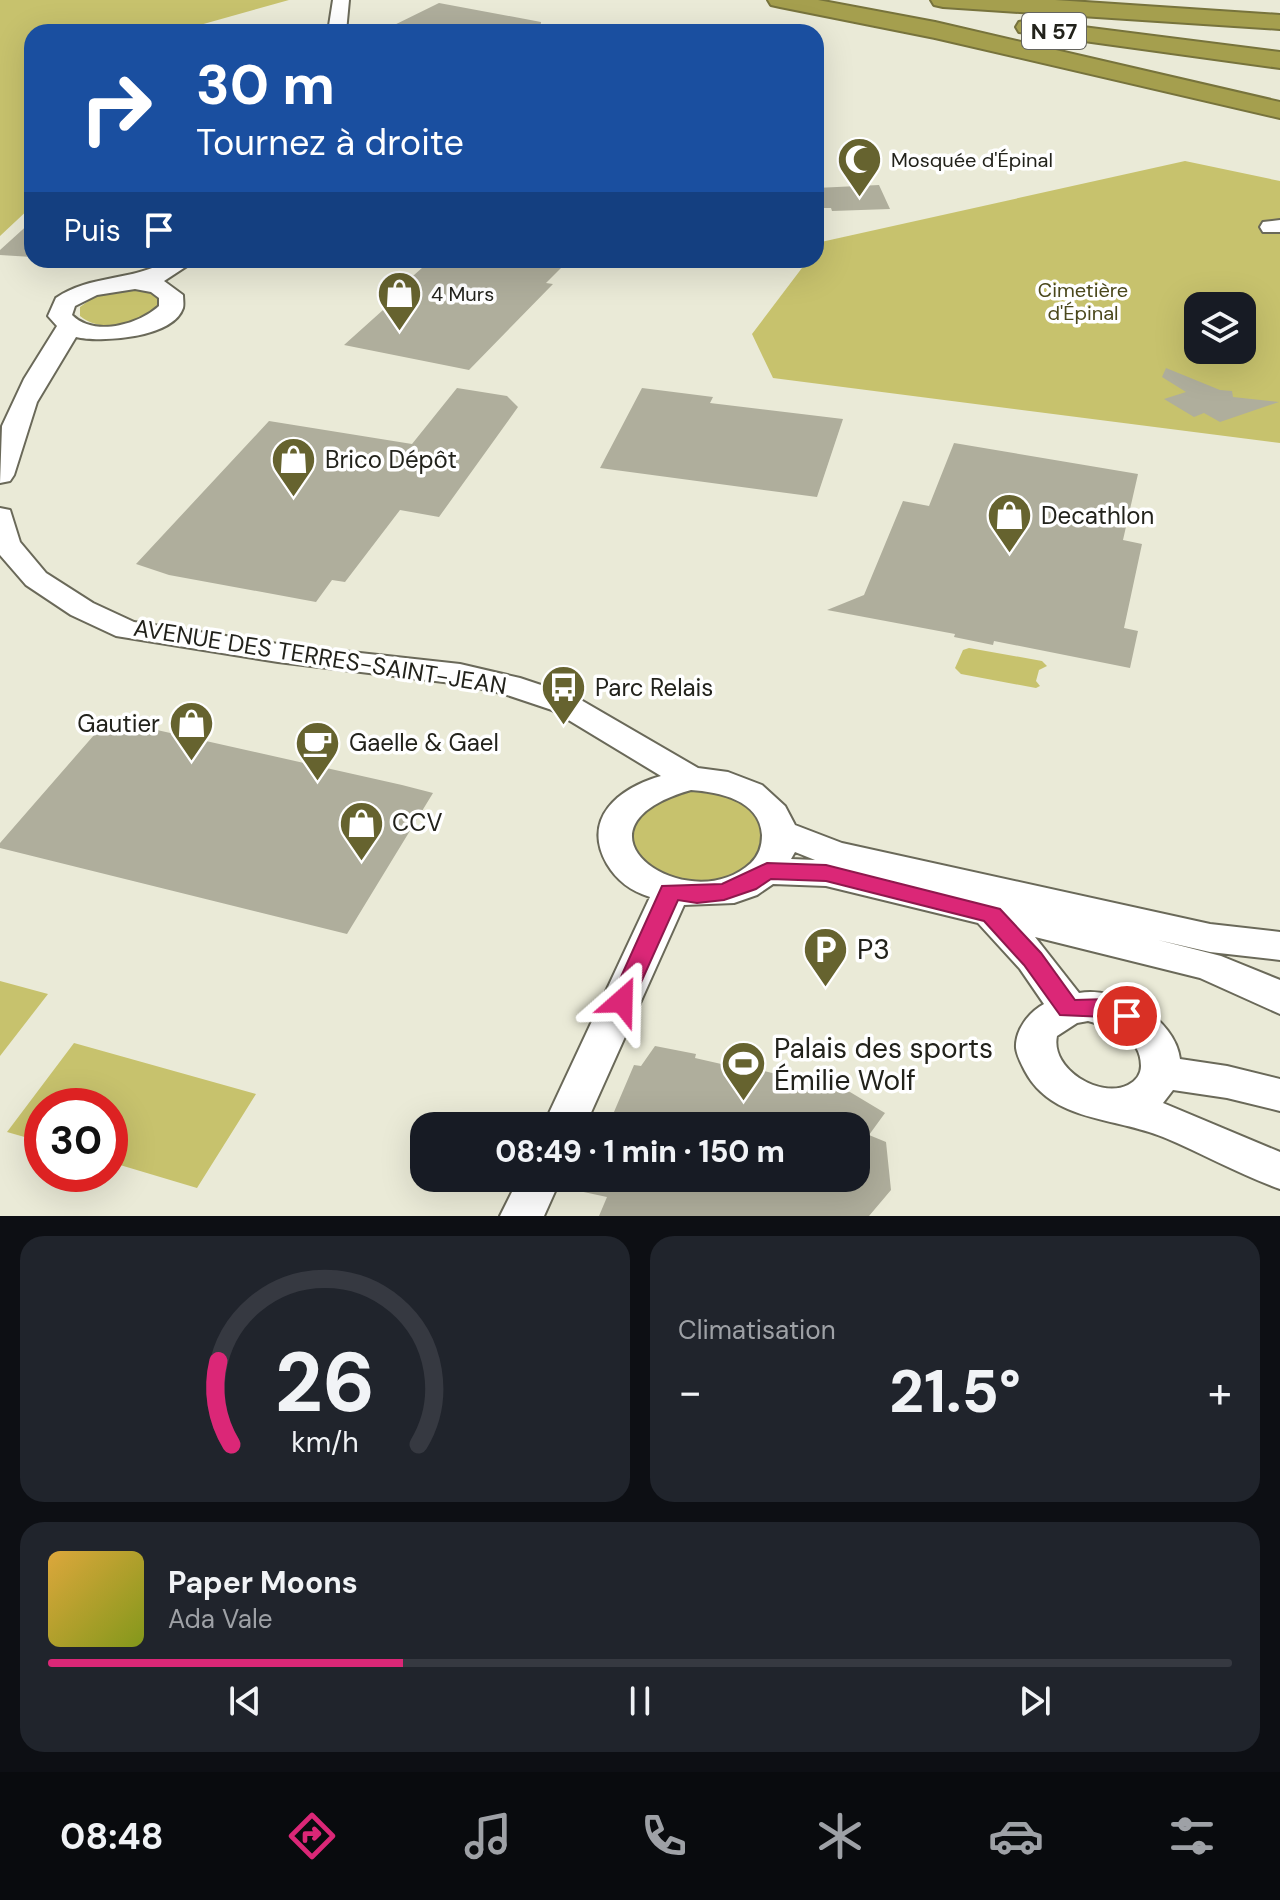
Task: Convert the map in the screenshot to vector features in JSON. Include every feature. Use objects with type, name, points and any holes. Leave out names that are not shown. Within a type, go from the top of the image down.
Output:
[{"type":"highway","points":[[780,0],[935,30],[1280,110]]},
{"type":"highway","name":"N 57","points":[[828,0],[1280,60]]},
{"type":"highway","name":"N 57","points":[[891,0],[1280,51]]},
{"type":"highway","points":[[943,0],[1280,22]]},
{"type":"highway","points":[[1083,66],[1280,119]]},
{"type":"street","points":[[338,24],[341,0]]},
{"type":"street","points":[[0,475],[13,429],[37,378],[65,336],[60,310],[72,297],[100,286],[137,283],[172,268]]},
{"type":"street","points":[[164,290],[175,277],[189,268]]},
{"type":"street","points":[[65,336],[127,331],[156,321],[171,308],[171,295],[137,283]]},
{"type":"street","name":"AVENUE DES TERRES-SAINT-JEAN","points":[[0,516],[6,544],[36,579],[82,609],[127,630],[278,653],[460,674],[497,682],[563,703],[691,779]]},
{"type":"street","points":[[631,743],[639,763],[641,793]]},
{"type":"street","points":[[691,779],[735,786],[758,798],[774,814],[781,833],[779,853],[767,871],[748,884],[724,892],[697,895],[670,891],[647,883],[630,871],[617,855],[613,838],[615,821],[629,801],[664,783],[691,779]]},
{"type":"street","points":[[781,833],[834,854],[1210,938],[1280,946]]},
{"type":"street","points":[[767,871],[826,873],[1208,966],[1257,985],[1280,999]]},
{"type":"street","points":[[571,1112],[662,916],[670,891]]},
{"type":"street","points":[[992,915],[1033,959],[1069,1009]]},
{"type":"street","points":[[1113,1104],[1145,1095],[1156,1086],[1163,1073],[1163,1057],[1157,1041],[1144,1027],[1108,1008],[1069,1009],[1053,1015],[1042,1026],[1037,1039],[1037,1054],[1056,1083],[1073,1094],[1173,1123],[1280,1171]]},
{"type":"street","points":[[1163,1073],[1227,1082],[1280,1095]]},
{"type":"street","points":[[522,1216],[533,1192]]},
{"type":"green space","points":[[0,0],[289,0],[204,24],[24,24],[24,214],[0,236]]},
{"type":"green space","name":"Cimetière d'Épinal","points":[[1185,161],[1280,181],[1280,443],[773,378],[752,334],[802,268],[824,268],[824,241]]},
{"type":"green space","points":[[130,289],[149,292],[159,299],[159,308],[120,325],[99,325],[80,316],[80,307],[98,294]]},
{"type":"green space","points":[[969,648],[1042,661],[1047,666],[1039,670],[1036,681],[1040,686],[1036,688],[961,674],[955,668],[963,650]]},
{"type":"green space","points":[[693,791],[719,794],[739,801],[760,825],[765,838],[759,856],[739,874],[717,880],[692,880],[669,875],[649,865],[635,852],[631,835],[645,811],[664,799]]},
{"type":"green space","points":[[0,981],[48,994],[0,1056]]},
{"type":"green space","points":[[74,1043],[256,1094],[197,1188],[128,1167],[128,1088],[40,1088]]},
{"type":"green space","points":[[24,1109],[24,1137],[7,1132]]},
{"type":"building","points":[[439,3],[541,22],[541,24],[396,24]]},
{"type":"building","name":"Mosquée d'Épinal","points":[[879,185],[890,209],[832,211],[831,208],[824,208],[824,188]]},
{"type":"building","points":[[24,228],[24,256],[0,255],[0,250]]},
{"type":"building","points":[[422,268],[561,268],[546,283],[553,284],[469,370],[344,345],[412,284],[405,283]]},
{"type":"building","points":[[1166,368],[1220,390],[1232,391],[1233,397],[1279,402],[1220,422],[1204,413],[1194,417],[1164,399],[1186,392],[1162,377]]},
{"type":"building","points":[[457,388],[507,396],[518,407],[439,517],[400,510],[345,582],[332,580],[316,602],[169,575],[136,564],[269,421],[412,444]]},
{"type":"building","points":[[642,388],[713,397],[710,403],[843,419],[817,497],[600,468]]},
{"type":"building","name":"Decathlon","points":[[954,443],[1138,474],[1123,540],[1142,544],[1124,628],[1138,631],[1130,668],[994,641],[993,645],[954,637],[955,634],[827,610],[864,595],[903,501],[929,506]]},
{"type":"building","points":[[108,719],[433,793],[347,934],[0,848],[0,843]]},
{"type":"building","points":[[655,1046],[696,1054],[695,1058],[730,1066],[731,1063],[850,1092],[885,1113],[870,1134],[870,1112],[614,1112],[634,1065],[641,1066]]},
{"type":"building","points":[[870,1135],[886,1142],[891,1190],[869,1216],[599,1216],[607,1197],[584,1192],[870,1192]]},
{"type":"place","name":"Mosquée d'Épinal","points":[[860,199]]},
{"type":"place","name":"4 Murs","points":[[400,333]]},
{"type":"place","name":"Brico Dépôt","points":[[294,499]]},
{"type":"place","name":"Decathlon","points":[[1010,555]]},
{"type":"place","name":"Parc Relais","points":[[564,727]]},
{"type":"place","name":"Gautier","points":[[191,763]]},
{"type":"place","name":"Gaelle & Gael","points":[[318,782]]},
{"type":"place","name":"CCV","points":[[361,862]]},
{"type":"place","name":"P3","points":[[826,988]]},
{"type":"place","name":"Palais des sports Émilie Wolf","points":[[743,1103]]},
{"type":"route","points":[[622,1001],[662,916],[670,891],[697,895],[724,892],[748,884],[767,871],[826,873],[992,915],[1033,959],[1069,1009],[1088,1006],[1108,1008],[1127,1016]]}]
